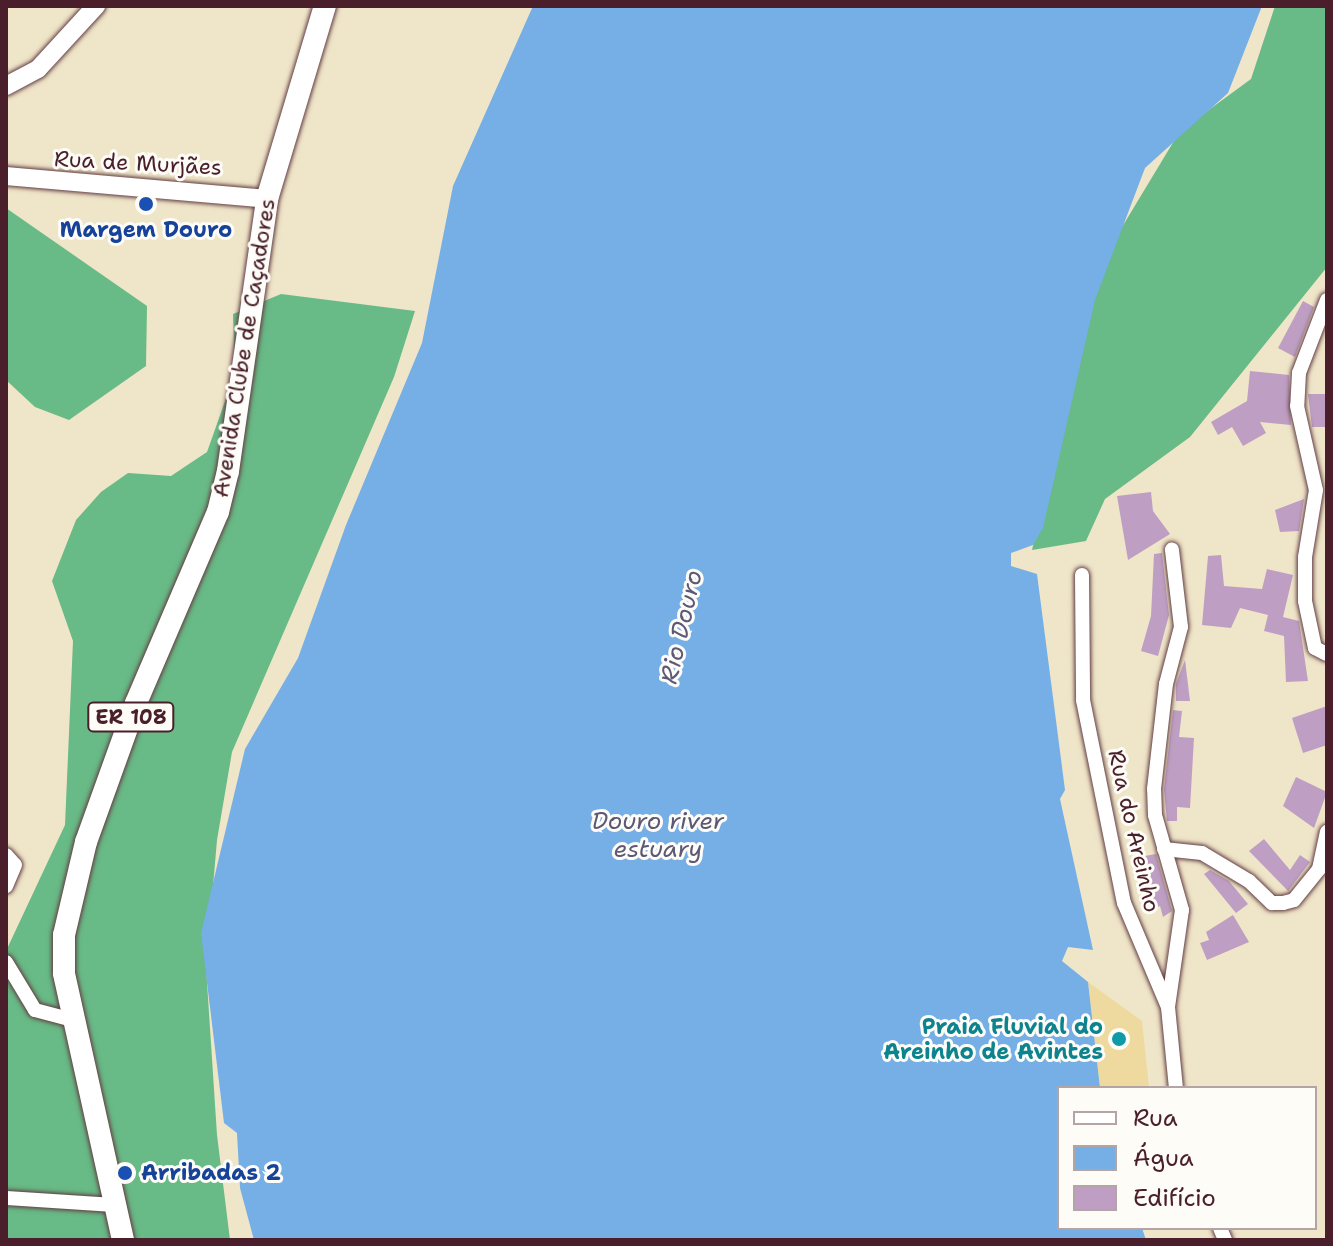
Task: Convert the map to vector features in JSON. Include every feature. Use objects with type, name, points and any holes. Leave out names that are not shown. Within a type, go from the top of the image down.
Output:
[{"type":"main road","points":[[6,86],[38,69],[96,6]]},
{"type":"main road","name":"Avenida Clube de Caçadores","points":[[123,1240],[64,973],[72,894],[136,703],[218,512],[267,199],[325,6]]},
{"type":"main road","name":"Rua de Murjães","points":[[6,176],[267,199]]},
{"type":"street","points":[[1327,300],[1299,373],[1297,406],[1316,490],[1305,601],[1315,648],[1327,654]]},
{"type":"street","points":[[1168,1007],[1182,910],[1164,849],[1154,789],[1166,684],[1181,627],[1172,550]]},
{"type":"street","name":"Rua do Areinho","points":[[1082,575],[1083,700],[1124,903],[1168,1007],[1176,1086]]},
{"type":"street","points":[[1164,849],[1202,853],[1249,881],[1272,903],[1283,903],[1294,900],[1319,869],[1327,832]]},
{"type":"street","points":[[6,855],[15,865],[6,886]]},
{"type":"street","points":[[6,962],[35,1010],[73,1020]]},
{"type":"street","points":[[6,1198],[115,1205]]},
{"type":"green space","points":[[1275,6],[1327,6],[1327,267],[1190,437],[1105,499],[1086,541],[1032,550],[1102,246],[1116,237],[1180,131],[1251,79]]},
{"type":"green space","points":[[6,208],[147,306],[146,366],[69,420],[35,407],[6,380]]},
{"type":"green space","points":[[281,294],[415,311],[394,377],[232,752],[217,840],[206,967],[217,1135],[230,1240],[6,1240],[6,951],[65,825],[73,641],[52,581],[76,520],[101,492],[128,473],[171,476],[207,452],[235,373],[233,314]]},
{"type":"sand","name":"Praia Fluvial do Areinho de Avintes","points":[[1088,982],[1142,1021],[1149,1086],[1100,1086]]},
{"type":"water","name":"Douro river estuary","points":[[533,6],[1262,6],[1228,93],[1145,168],[1095,300],[1043,528],[1033,545],[1011,553],[1011,566],[1037,574],[1065,790],[1060,799],[1093,950],[1068,947],[1062,961],[1088,982],[1100,1086],[1057,1086],[1057,1230],[1143,1230],[1146,1240],[254,1240],[240,1188],[237,1133],[224,1123],[201,933],[245,749],[298,658],[346,525],[422,343],[453,186]]},
{"type":"building","points":[[1303,301],[1314,307],[1295,357],[1278,348]]},
{"type":"building","points":[[1250,371],[1289,375],[1291,425],[1260,422],[1266,433],[1243,446],[1232,427],[1218,435],[1211,422],[1247,401]]},
{"type":"building","points":[[1308,394],[1327,394],[1327,427],[1312,427]]},
{"type":"building","points":[[1151,492],[1153,511],[1170,534],[1128,560],[1117,496]]},
{"type":"building","points":[[1304,499],[1299,531],[1280,532],[1275,510]]},
{"type":"building","points":[[1162,553],[1169,615],[1158,656],[1141,651],[1151,616],[1154,554]]},
{"type":"building","points":[[1221,555],[1224,586],[1262,589],[1267,569],[1293,575],[1283,617],[1299,621],[1308,681],[1286,682],[1284,636],[1264,631],[1268,615],[1240,608],[1231,628],[1202,625],[1208,556]]},
{"type":"building","points":[[1185,660],[1190,701],[1176,701],[1176,684]]},
{"type":"building","points":[[1327,706],[1327,745],[1303,753],[1292,718]]},
{"type":"building","points":[[1173,710],[1182,711],[1179,737],[1194,738],[1190,808],[1177,807],[1177,821],[1167,821],[1164,789]]},
{"type":"building","points":[[1296,777],[1327,792],[1314,828],[1283,806]]},
{"type":"building","points":[[1264,839],[1290,870],[1300,855],[1310,862],[1288,891],[1249,851]]},
{"type":"building","points":[[1156,854],[1172,911],[1163,917],[1160,906],[1152,909],[1139,857]]},
{"type":"building","points":[[1210,870],[1229,881],[1248,904],[1236,913],[1204,874]]},
{"type":"building","points":[[1233,915],[1249,942],[1207,960],[1200,943],[1209,940],[1206,932]]},
{"type":"place","name":"Margem Douro","points":[[146,204]]},
{"type":"place","name":"Praia Fluvial do Areinho de Avintes","points":[[1119,1039]]},
{"type":"place","name":"Arribadas 2","points":[[125,1173]]},
{"type":"water label","name":"Rio Douro","points":[[682,627]]}]
